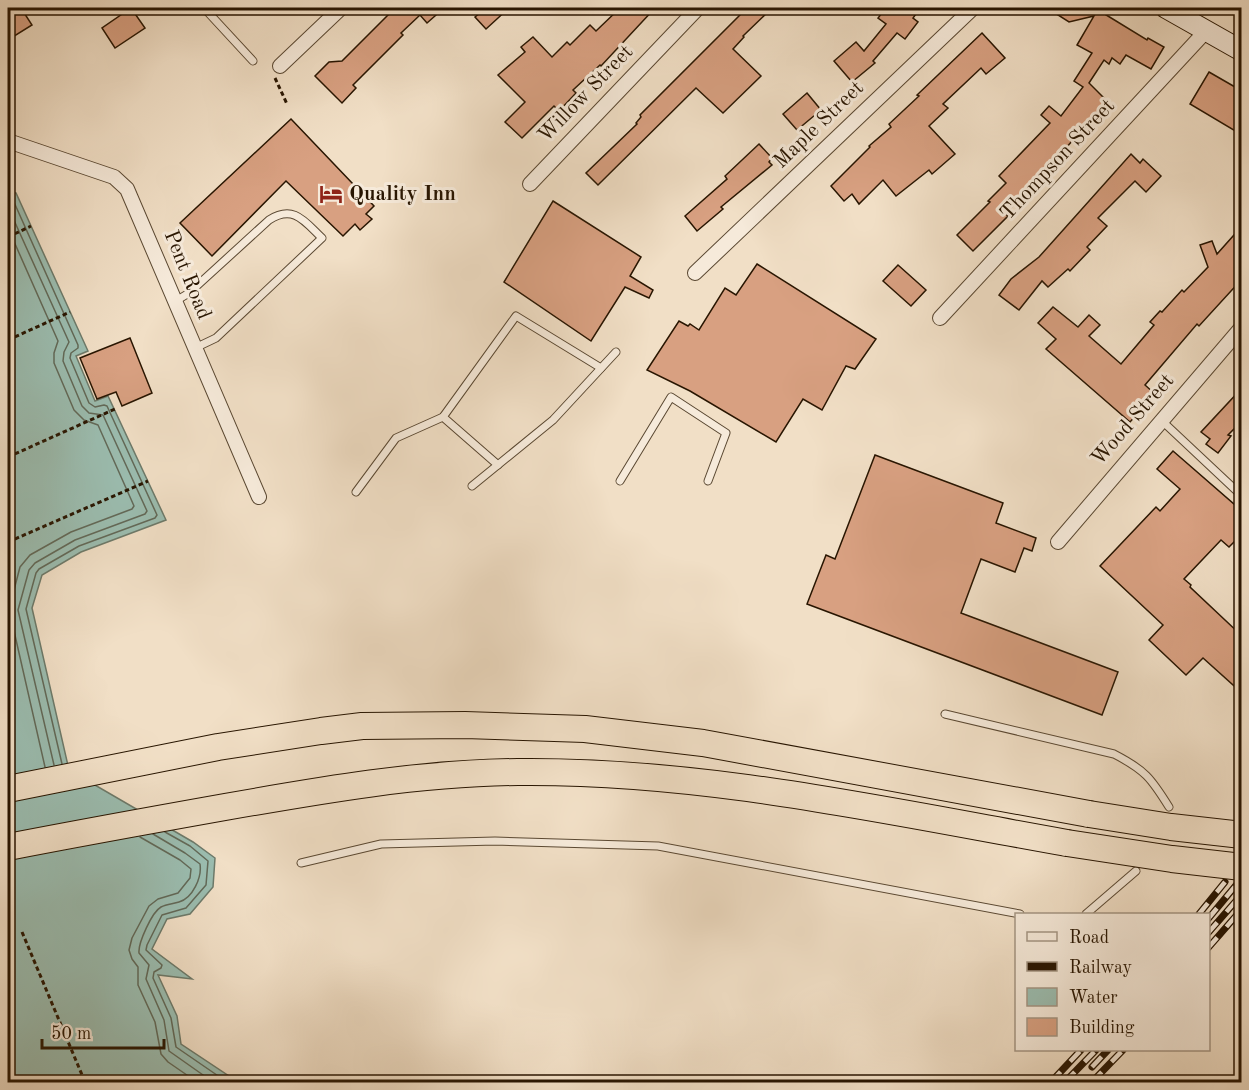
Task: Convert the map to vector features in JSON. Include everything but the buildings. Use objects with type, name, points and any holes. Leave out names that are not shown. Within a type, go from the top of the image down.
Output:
[{"type":"highway","points":[[8,789],[218,747],[321,731],[362,726],[465,724],[545,727],[643,735],[703,743],[1089,814],[1242,835]]},
{"type":"highway","points":[[8,847],[335,788],[447,776],[517,772],[638,775],[756,789],[1067,843],[1242,867]]},
{"type":"main road","points":[[1166,8],[1242,51]]},
{"type":"street","points":[[280,66],[341,8]]},
{"type":"street","name":"Willow Street","points":[[530,184],[698,8]]},
{"type":"street","name":"Maple Street","points":[[695,273],[972,8]]},
{"type":"street","name":"Thompson Street","points":[[940,318],[1206,30]]},
{"type":"street","name":"Pent Road","points":[[8,141],[114,177],[127,189],[259,497]]},
{"type":"street","name":"Wood Street","points":[[1058,542],[1242,327]]},
{"type":"lane","points":[[204,8],[252,61]]},
{"type":"lane","points":[[174,302],[189,294],[269,220],[278,215],[291,213],[299,217],[322,238],[216,338],[195,348]]},
{"type":"lane","points":[[356,492],[396,438],[443,417],[516,316],[601,368]]},
{"type":"lane","points":[[472,486],[553,420],[616,351]]},
{"type":"lane","points":[[620,481],[671,397],[726,433],[708,481]]},
{"type":"lane","points":[[443,417],[498,465]]},
{"type":"lane","points":[[1161,420],[1242,496]]},
{"type":"lane","points":[[945,714],[1114,754],[1138,767],[1153,783],[1169,807]]},
{"type":"lane","points":[[301,863],[381,844],[495,841],[658,846],[1015,914]]},
{"type":"lane","points":[[1088,913],[1136,872]]},
{"type":"path","points":[[8,237],[31,226]]},
{"type":"path","points":[[8,340],[70,312]]},
{"type":"path","points":[[8,457],[115,409]]},
{"type":"path","points":[[8,542],[148,481]]},
{"type":"path","points":[[22,932],[85,1083]]},
{"type":"water","points":[[8,192],[16,193],[88,351],[76,356],[95,401],[108,396],[166,520],[81,552],[42,575],[32,608],[69,770],[193,842],[215,858],[213,887],[190,914],[167,919],[152,949],[192,979],[158,975],[177,1016],[181,1044],[238,1082],[8,1082]]},
{"type":"railway","points":[[1200,913],[1225,882]]},
{"type":"railway","points":[[1210,917],[1237,884]]},
{"type":"railway","points":[[1210,931],[1242,894]]},
{"type":"railway","points":[[1210,946],[1242,909]]},
{"type":"railway","points":[[1051,1082],[1080,1051]]},
{"type":"railway","points":[[1065,1082],[1095,1051]]},
{"type":"railway","points":[[1092,1067],[1107,1051]]},
{"type":"railway","points":[[1092,1082],[1122,1051]]},
{"type":"place","name":"Quality Inn","points":[[331,194]]}]
